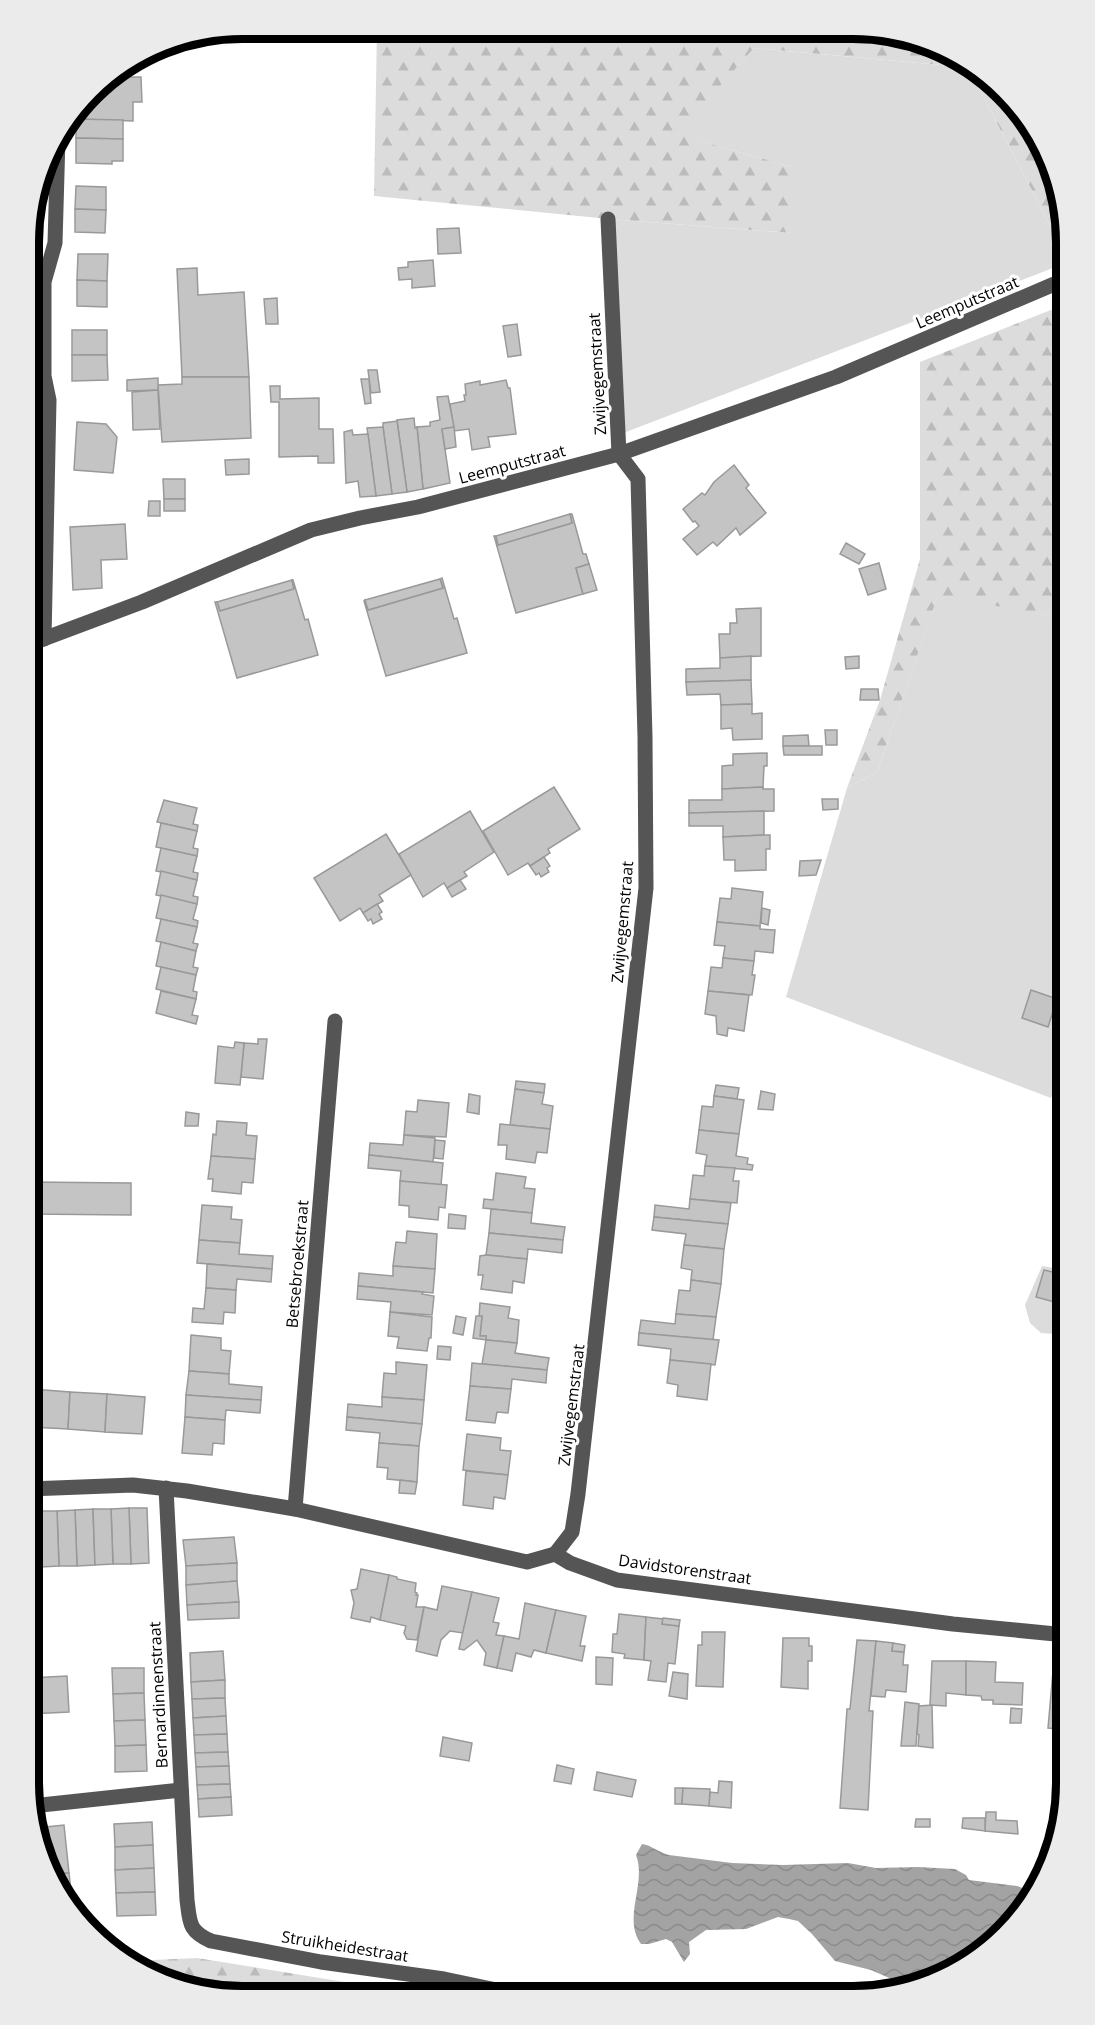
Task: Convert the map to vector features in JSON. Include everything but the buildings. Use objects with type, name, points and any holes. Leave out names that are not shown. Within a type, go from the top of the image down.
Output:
[{"type":"street","points":[[39,602],[49,400],[44,376],[44,282],[55,243],[57,158]]},
{"type":"street","name":"Zwijvegemstraat","points":[[555,1554],[572,1532],[578,1494],[646,888],[645,737],[638,479],[619,454],[608,219]]},
{"type":"street","name":"Leemputstraat","points":[[39,641],[142,602],[311,530],[418,507],[619,454],[836,377],[1056,283]]},
{"type":"street","name":"Betsebroekstraat","points":[[295,1509],[335,1021]]},
{"type":"street","points":[[39,1489],[133,1485],[166,1488],[295,1509],[527,1562],[555,1554]]},
{"type":"street","name":"Bernardinnenstraat","points":[[166,1488],[187,1900]]},
{"type":"street","name":"Davidstorenstraat","points":[[555,1554],[570,1563],[617,1580],[953,1624],[1056,1634]]},
{"type":"street","points":[[41,1805],[181,1790]]},
{"type":"street","name":"Struikheidestraat","points":[[187,1900],[192,1929],[199,1936],[210,1941],[321,1962],[444,1979],[477,1986]]},
{"type":"green space","points":[[377,39],[853,39],[892,43],[918,50],[954,66],[754,48],[677,134],[791,167],[791,233],[609,219],[374,196]]},
{"type":"green space","points":[[754,48],[954,66],[974,79],[1056,237],[1056,267],[613,437],[609,219],[791,233],[791,167],[676,134]]},
{"type":"green space","points":[[974,79],[1006,108],[1022,129],[1035,152],[1052,203],[1056,237]]},
{"type":"green space","points":[[1056,308],[1056,617],[938,595],[877,772],[847,788],[880,700],[920,559],[920,362]]},
{"type":"green space","points":[[938,594],[1056,617],[1056,1083],[1051,1098],[786,997],[847,788],[877,772]]},
{"type":"green space","points":[[1042,1266],[1056,1268],[1056,1334],[1041,1333],[1030,1323],[1025,1305]]},
{"type":"green space","points":[[197,1958],[369,1986],[216,1984],[165,1971],[144,1960]]},
{"type":"water","points":[[642,1844],[669,1855],[732,1863],[783,1865],[848,1863],[876,1868],[955,1869],[966,1875],[969,1880],[1026,1889],[1006,1917],[966,1952],[943,1965],[896,1981],[871,1970],[835,1961],[798,1921],[778,1917],[746,1929],[706,1930],[689,1942],[690,1954],[684,1962],[672,1942],[666,1939],[641,1944],[634,1923],[639,1877],[636,1855]]}]
